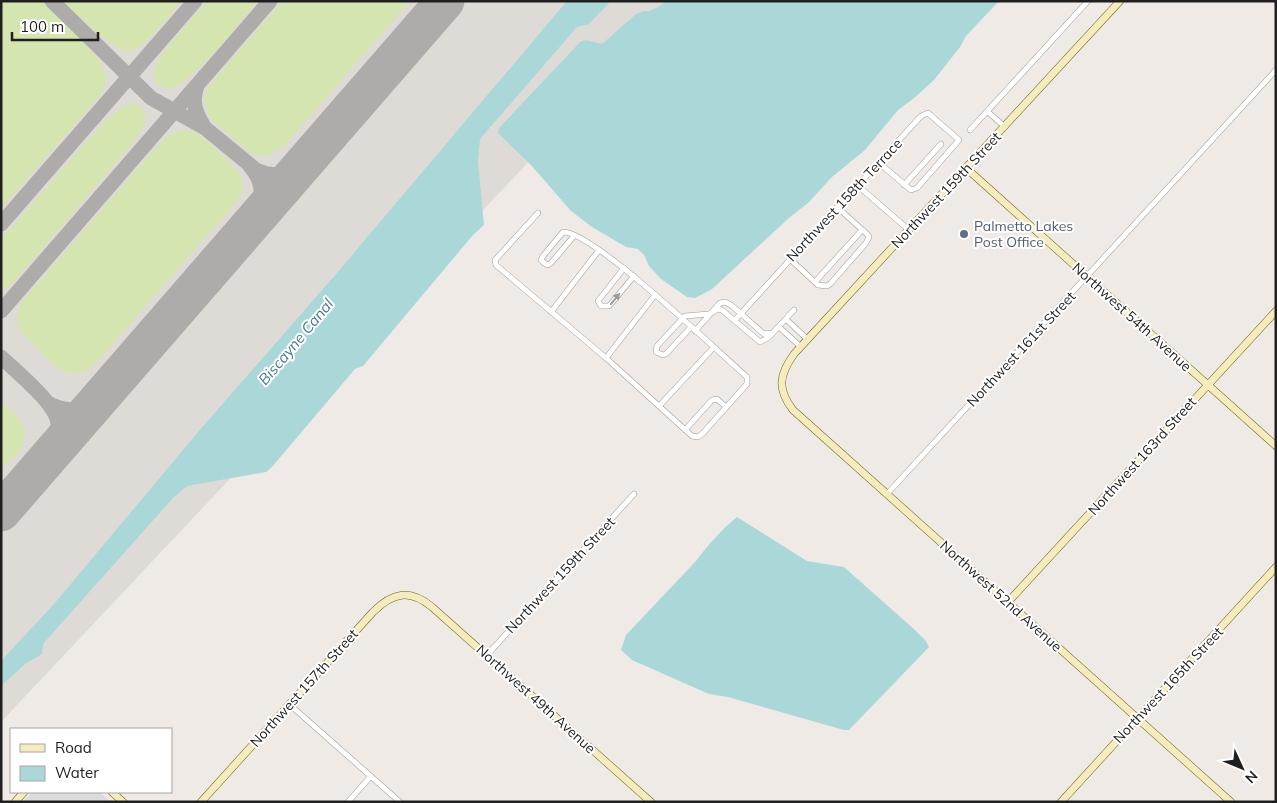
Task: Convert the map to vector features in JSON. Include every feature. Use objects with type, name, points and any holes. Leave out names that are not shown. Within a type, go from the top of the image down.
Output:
[{"type":"street","name":"Northwest 159th Street","points":[[970,130],[1088,1]]},
{"type":"street","name":"Northwest 159th Street","points":[[782,384],[786,365],[801,347],[1005,128],[1120,1]]},
{"type":"street","name":"Northwest 161st Street","points":[[887,494],[1276,70]]},
{"type":"street","points":[[988,112],[1005,128]]},
{"type":"street","name":"Northwest 158th Terrace","points":[[735,320],[921,116],[928,114],[959,140],[917,188],[911,190],[904,185]]},
{"type":"street","points":[[878,162],[904,185],[941,144]]},
{"type":"street","name":"Northwest 54th Avenue","points":[[966,168],[1276,446]]},
{"type":"street","points":[[857,185],[909,230]]},
{"type":"street","points":[[790,259],[815,282],[862,230],[837,207]]},
{"type":"street","points":[[538,212],[495,260],[496,265],[606,358],[692,436],[698,437],[747,384],[747,377],[634,276],[599,250],[566,231],[563,232],[541,260],[548,265],[551,263],[574,236]]},
{"type":"street","name":"Northwest 159th Street","points":[[815,282],[822,286],[827,286],[831,283],[868,240],[867,234],[862,230]]},
{"type":"street","points":[[551,312],[599,250]]},
{"type":"street","points":[[624,268],[598,301],[601,306],[609,306],[634,276]]},
{"type":"street","points":[[606,358],[656,295]]},
{"type":"street","points":[[772,334],[764,334],[725,302],[720,303],[709,314],[666,354],[663,355],[656,352],[657,346],[682,319],[692,315],[709,314],[722,310],[760,342],[765,341],[772,334],[779,327],[794,310]]},
{"type":"street","name":"Northwest 163rd Street","points":[[1008,602],[1276,311]]},
{"type":"street","points":[[786,319],[808,340]]},
{"type":"street","points":[[779,327],[801,347]]},
{"type":"street","points":[[660,406],[714,347]]},
{"type":"street","name":"Northwest 52nd Avenue","points":[[782,384],[783,392],[793,410],[1231,802]]},
{"type":"street","points":[[685,430],[712,400],[717,399],[726,408]]},
{"type":"street","name":"Northwest 159th Street","points":[[487,655],[634,494]]},
{"type":"street","name":"Northwest 165th Street","points":[[1061,802],[1276,567]]},
{"type":"street","name":"Northwest 157th Street","points":[[201,802],[382,603],[399,595],[418,598]]},
{"type":"street","name":"Northwest 49th Avenue","points":[[418,598],[432,607],[487,655],[651,802]]},
{"type":"street","points":[[289,704],[400,802]]},
{"type":"street","points":[[348,802],[371,776]]},
{"type":"street","points":[[113,793],[123,802]]},
{"type":"shaded area","points":[[1,1],[680,1],[1,722]]},
{"type":"shaded area","points":[[31,793],[100,793],[111,802],[23,802]]},
{"type":"green space","points":[[1,1],[43,1],[89,47],[103,68],[107,78],[100,95],[1,208]]},
{"type":"green space","points":[[62,1],[181,1],[146,41],[129,51],[121,50],[92,28]]},
{"type":"green space","points":[[208,1],[257,1],[218,49],[196,71],[172,89],[161,86],[154,78],[158,62],[178,34]]},
{"type":"green space","points":[[283,1],[410,1],[284,146],[267,156],[253,154],[210,118],[204,101],[207,88]]},
{"type":"green space","points":[[133,103],[145,113],[143,127],[139,134],[10,286],[1,291],[1,239],[104,122],[124,106]]},
{"type":"green space","points":[[183,130],[199,136],[239,173],[243,183],[238,200],[94,365],[77,373],[63,370],[50,361],[20,331],[17,319],[20,304],[164,138]]},
{"type":"green space","points":[[1,402],[19,419],[24,428],[25,435],[17,454],[1,468]]},
{"type":"water","name":"Biscayne Canal","points":[[567,1],[611,1],[589,24],[577,27],[480,139],[478,162],[484,225],[473,235],[363,366],[355,369],[271,468],[266,472],[187,486],[173,498],[43,644],[42,654],[25,664],[1,686],[1,661],[54,604],[198,432],[336,274]]},
{"type":"water","points":[[666,1],[999,1],[966,36],[960,47],[934,80],[898,110],[865,150],[832,177],[808,203],[789,218],[712,289],[695,298],[687,297],[661,279],[649,266],[644,255],[638,249],[626,247],[592,227],[571,211],[531,165],[498,133],[499,128],[580,42],[586,40],[602,44],[636,14],[649,11]]},
{"type":"water","points":[[737,517],[807,561],[844,567],[926,641],[929,647],[849,730],[728,697],[709,694],[632,660],[621,650],[626,635],[696,561],[715,538]]},
{"type":"taxiway","points":[[52,1],[151,98],[205,128],[256,170],[267,174],[280,175],[300,168]]},
{"type":"taxiway","points":[[1,224],[195,1]]},
{"type":"taxiway","points":[[1,311],[270,1]]},
{"type":"taxiway","points":[[197,86],[194,97],[195,108],[205,128]]},
{"type":"taxiway","points":[[250,166],[258,178],[261,190],[258,216]]},
{"type":"taxiway","points":[[1,357],[33,386],[54,412],[58,427],[55,450]]},
{"type":"taxiway","points":[[48,403],[66,409],[84,407],[96,403]]},
{"type":"taxiway","points":[[1,490],[14,488],[27,482]]},
{"type":"runway","points":[[1,512],[445,1]]},
{"type":"place","name":"Palmetto Lakes Post Office","points":[[964,234]]}]
